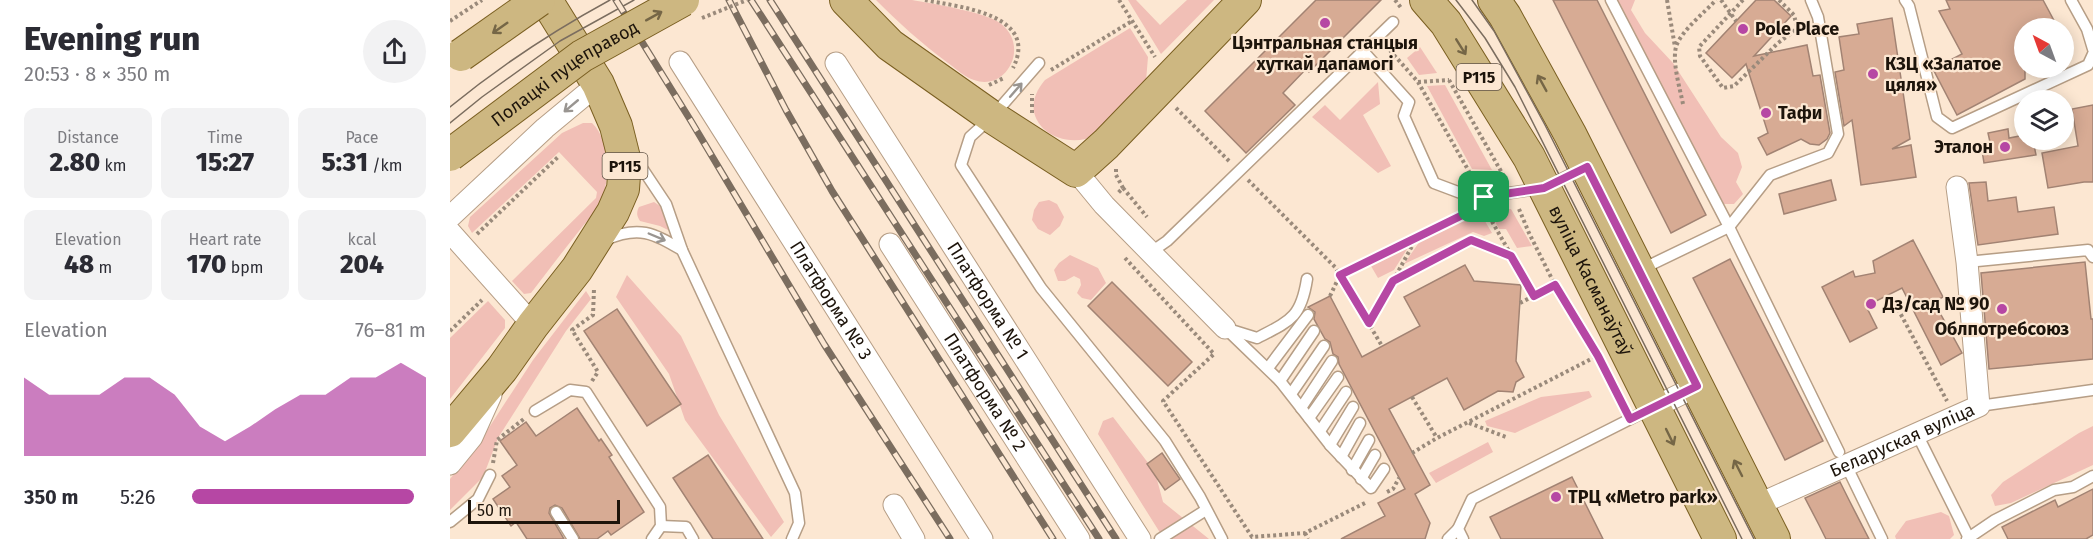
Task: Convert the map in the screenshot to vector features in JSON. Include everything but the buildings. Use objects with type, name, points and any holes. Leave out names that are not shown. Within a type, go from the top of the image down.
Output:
[{"type":"main road","points":[[454,59],[539,0]]},
{"type":"main road","name":"Р115","points":[[450,431],[502,369],[591,249],[631,204],[625,162],[616,126],[598,84],[546,0]]},
{"type":"main road","points":[[846,0],[890,45],[992,117],[1076,171],[1106,144],[1245,0]]},
{"type":"main road","name":"Р115","points":[[1494,0],[1533,65],[1587,167],[1774,539]]},
{"type":"main road","name":"вуліца Касманаўтаў","points":[[1417,8],[1446,22],[1529,157],[1720,539]]},
{"type":"main road","name":"Полацкі пуцеправод","points":[[450,155],[582,56],[689,11]]},
{"type":"street","name":"Платформа № 3","points":[[680,62],[982,539]]},
{"type":"street","name":"Платформа № 1","points":[[836,63],[1140,539]]},
{"type":"street","points":[[450,217],[545,128],[598,84]]},
{"type":"street","points":[[1076,171],[1104,205],[1159,246],[1225,328]]},
{"type":"street","name":"Беларуская вуліца","points":[[1757,505],[1842,459],[1917,434],[1979,406],[1967,262],[1957,187]]},
{"type":"street","points":[[450,232],[533,325]]},
{"type":"street","name":"Платформа № 2","points":[[890,244],[1079,539]]},
{"type":"street","points":[[450,464],[472,437],[502,369]]},
{"type":"street","points":[[1655,407],[1697,386]]},
{"type":"street","points":[[894,505],[914,539]]},
{"type":"lane","points":[[1611,0],[1729,227],[1882,539]]},
{"type":"lane","points":[[1639,271],[1729,227],[1770,175],[1828,153],[1838,134],[1818,17],[1811,0]]},
{"type":"lane","points":[[1905,0],[1909,6],[1937,117],[1952,128],[2088,65],[2093,54]]},
{"type":"lane","points":[[2071,0],[2087,29],[2093,49]]},
{"type":"lane","points":[[1159,246],[1393,21]]},
{"type":"lane","points":[[1363,51],[1409,102],[1404,116],[1434,183],[1483,201],[1544,188],[1587,167]]},
{"type":"lane","points":[[1039,63],[992,117],[970,137],[961,165],[1041,288],[1165,441],[1222,539]]},
{"type":"lane","points":[[631,204],[654,234],[682,250]]},
{"type":"lane","points":[[631,204],[666,204],[682,250],[795,493],[799,523],[792,539]]},
{"type":"lane","points":[[1967,262],[2088,250],[2093,257]]},
{"type":"lane","points":[[1225,328],[1257,338],[1291,320],[1304,301],[1308,279]]},
{"type":"lane","points":[[1268,369],[1308,315]]},
{"type":"lane","points":[[1225,328],[1280,381],[1341,458],[1371,488],[1384,469]]},
{"type":"lane","points":[[1280,381],[1314,332]]},
{"type":"lane","points":[[1291,394],[1324,346]]},
{"type":"lane","points":[[1301,408],[1332,361]]},
{"type":"lane","points":[[1309,418],[1338,377]]},
{"type":"lane","points":[[535,411],[570,390],[586,392],[660,507],[661,526],[652,539]]},
{"type":"lane","points":[[1979,406],[2093,390]]},
{"type":"lane","points":[[1320,431],[1346,392]]},
{"type":"lane","points":[[1330,445],[1353,407]]},
{"type":"lane","points":[[1448,539],[1460,534],[1472,499],[1655,407]]},
{"type":"lane","points":[[1341,458],[1360,423]]},
{"type":"lane","points":[[1917,434],[1968,539],[1995,520],[2054,490],[2073,487],[2093,476]]},
{"type":"lane","points":[[1352,470],[1370,440]]},
{"type":"lane","points":[[1361,479],[1375,455]]},
{"type":"lane","points":[[450,522],[478,498],[490,475]]},
{"type":"lane","points":[[1160,539],[1206,510]]},
{"type":"lane","points":[[556,512],[573,539]]},
{"type":"lane","points":[[661,526],[686,527],[693,539]]},
{"type":"path","points":[[450,21],[482,0]]},
{"type":"path","points":[[689,11],[747,0]]},
{"type":"path","points":[[925,0],[1001,19],[1011,30],[1017,41],[1019,56],[1003,79],[990,85],[982,85]]},
{"type":"path","points":[[1119,0],[1160,65]]},
{"type":"path","points":[[1395,0],[1417,8]]},
{"type":"path","points":[[1667,0],[1676,48],[1677,79],[1685,111]]},
{"type":"path","points":[[1676,48],[1682,36],[1716,0]]},
{"type":"path","points":[[1721,0],[1736,21]]},
{"type":"path","points":[[1743,0],[1699,47],[1700,56],[1723,88],[1734,86],[1778,43],[1797,28],[1818,17]]},
{"type":"path","points":[[1779,0],[1794,15],[1797,28]]},
{"type":"path","points":[[1045,74],[1132,21]]},
{"type":"path","points":[[1377,37],[1418,82],[1534,296]]},
{"type":"path","points":[[1444,71],[1508,184]]},
{"type":"path","points":[[1418,82],[1449,80]]},
{"type":"path","points":[[1032,115],[1031,100],[1034,86]]},
{"type":"path","points":[[1171,103],[1335,267],[1382,346]]},
{"type":"path","points":[[476,233],[558,157]]},
{"type":"path","points":[[1123,188],[1159,246]]},
{"type":"path","points":[[1330,296],[1340,275],[1483,201]]},
{"type":"path","points":[[1520,209],[1529,233],[1555,285],[1603,367]]},
{"type":"path","points":[[1529,233],[1538,229]]},
{"type":"path","points":[[1369,323],[1417,236]]},
{"type":"path","points":[[1393,281],[1471,240],[1511,256]]},
{"type":"path","points":[[1120,253],[1214,354],[1163,401],[1252,537],[1305,533],[1373,499]]},
{"type":"path","points":[[586,392],[598,372],[572,330],[593,315],[595,290],[591,284]]},
{"type":"path","points":[[1520,303],[1555,285]]},
{"type":"path","points":[[450,331],[482,300]]},
{"type":"path","points":[[1898,309],[1955,417]]},
{"type":"path","points":[[1412,453],[1598,356]]},
{"type":"path","points":[[1412,397],[1437,438]]},
{"type":"path","points":[[490,475],[497,440],[535,411]]},
{"type":"path","points":[[1469,423],[1506,436]]},
{"type":"path","points":[[1383,494],[1393,489],[1399,478]]},
{"type":"path","points":[[1305,533],[1308,539]]},
{"type":"shaded area","points":[[876,0],[912,0],[993,19],[1009,33],[1014,43],[1011,65],[996,79],[986,82],[971,79],[919,40]]},
{"type":"shaded area","points":[[1128,0],[1136,0],[1160,25],[1187,0],[1214,0],[1161,54]]},
{"type":"shaded area","points":[[1616,0],[1635,0],[1631,10],[1645,33],[1673,63],[1721,137],[1738,153],[1742,167],[1736,182],[1743,194],[1734,204],[1724,204],[1714,189]]},
{"type":"shaded area","points":[[1130,28],[1148,57],[1146,81],[1097,135],[1082,140],[1067,140],[1054,136],[1044,129],[1036,119],[1034,107],[1036,94],[1045,80]]},
{"type":"shaded area","points":[[1420,47],[1437,73],[1419,75],[1407,58]]},
{"type":"shaded area","points":[[1378,82],[1380,104],[1363,115],[1391,166],[1378,173],[1312,117],[1325,105],[1340,120]]},
{"type":"shaded area","points":[[1445,85],[1492,170],[1472,169],[1427,86]]},
{"type":"shaded area","points":[[583,123],[592,123],[603,140],[607,174],[603,196],[595,212],[531,293],[524,294],[512,281],[596,198],[597,192],[559,152],[472,233],[468,226],[470,217],[562,133]]},
{"type":"shaded area","points":[[1049,200],[1057,204],[1064,217],[1060,226],[1050,235],[1038,229],[1032,220],[1039,202]]},
{"type":"shaded area","points":[[654,202],[660,206],[672,232],[640,221],[637,214],[639,207]]},
{"type":"shaded area","points":[[1488,209],[1511,209],[1532,246],[1517,248],[1506,229],[1499,229]]},
{"type":"shaded area","points":[[1479,211],[1492,233],[1484,236],[1473,232],[1404,264],[1420,241]]},
{"type":"shaded area","points":[[1409,246],[1394,270],[1378,278],[1371,266]]},
{"type":"shaded area","points":[[1070,255],[1098,268],[1106,283],[1091,300],[1082,298],[1077,293],[1081,285],[1080,279],[1074,276],[1065,281],[1058,281],[1054,270]]},
{"type":"shaded area","points":[[627,275],[681,336],[719,415],[784,522],[771,537],[685,420],[669,374],[616,297]]},
{"type":"shaded area","points":[[586,291],[591,299],[566,331],[498,438],[483,477],[450,510],[450,479],[479,443],[533,360]]},
{"type":"shaded area","points":[[488,301],[505,320],[505,328],[450,399],[450,338]]},
{"type":"shaded area","points":[[1589,391],[1592,397],[1515,433],[1487,426],[1485,421],[1541,397]]},
{"type":"shaded area","points":[[1113,417],[1155,472],[1163,502],[1209,539],[1164,539],[1098,434],[1103,421]]},
{"type":"shaded area","points":[[2093,426],[2093,465],[2011,503],[1995,506],[1991,495],[2003,482]]},
{"type":"shaded area","points":[[1488,442],[1493,452],[1436,483],[1429,473]]},
{"type":"shaded area","points":[[1941,512],[1949,516],[1954,535],[1950,539],[1896,539],[1895,536],[1906,521]]},
{"type":"tram line","points":[[450,107],[527,50],[610,0]]},
{"type":"tram line","points":[[450,123],[560,41],[634,0]]},
{"type":"tram line","points":[[1456,0],[1485,38],[1515,87],[1742,539]]},
{"type":"tram line","points":[[1472,0],[1494,31],[1545,125],[1754,539]]},
{"type":"railway","points":[[616,0],[824,344],[950,539]]},
{"type":"railway","points":[[729,0],[786,110],[832,191],[1053,539]]},
{"type":"railway","points":[[751,0],[1099,539]]},
{"type":"railway","points":[[770,0],[1116,539]]},
{"type":"place","name":"Цэнтральная станцыя хуткай дапамогі","points":[[1325,23]]},
{"type":"place","name":"Pole Place","points":[[1743,29]]},
{"type":"place","name":"КЗЦ «Залатое цяля»","points":[[1873,74]]},
{"type":"place","name":"Тафи","points":[[1766,113]]},
{"type":"place","name":"Эталон","points":[[2005,147]]},
{"type":"place","name":"Дз/сад № 90","points":[[1871,304]]},
{"type":"place","name":"Облпотребсоюз","points":[[2002,309]]},
{"type":"place","name":"ТРЦ «Metro park»","points":[[1556,497]]},
{"type":"route","points":[[1587,167],[1697,386],[1630,419],[1598,356],[1555,285],[1534,296],[1511,256],[1471,240],[1393,281],[1369,323],[1340,275],[1483,205],[1484,197],[1544,188],[1587,167]]}]
